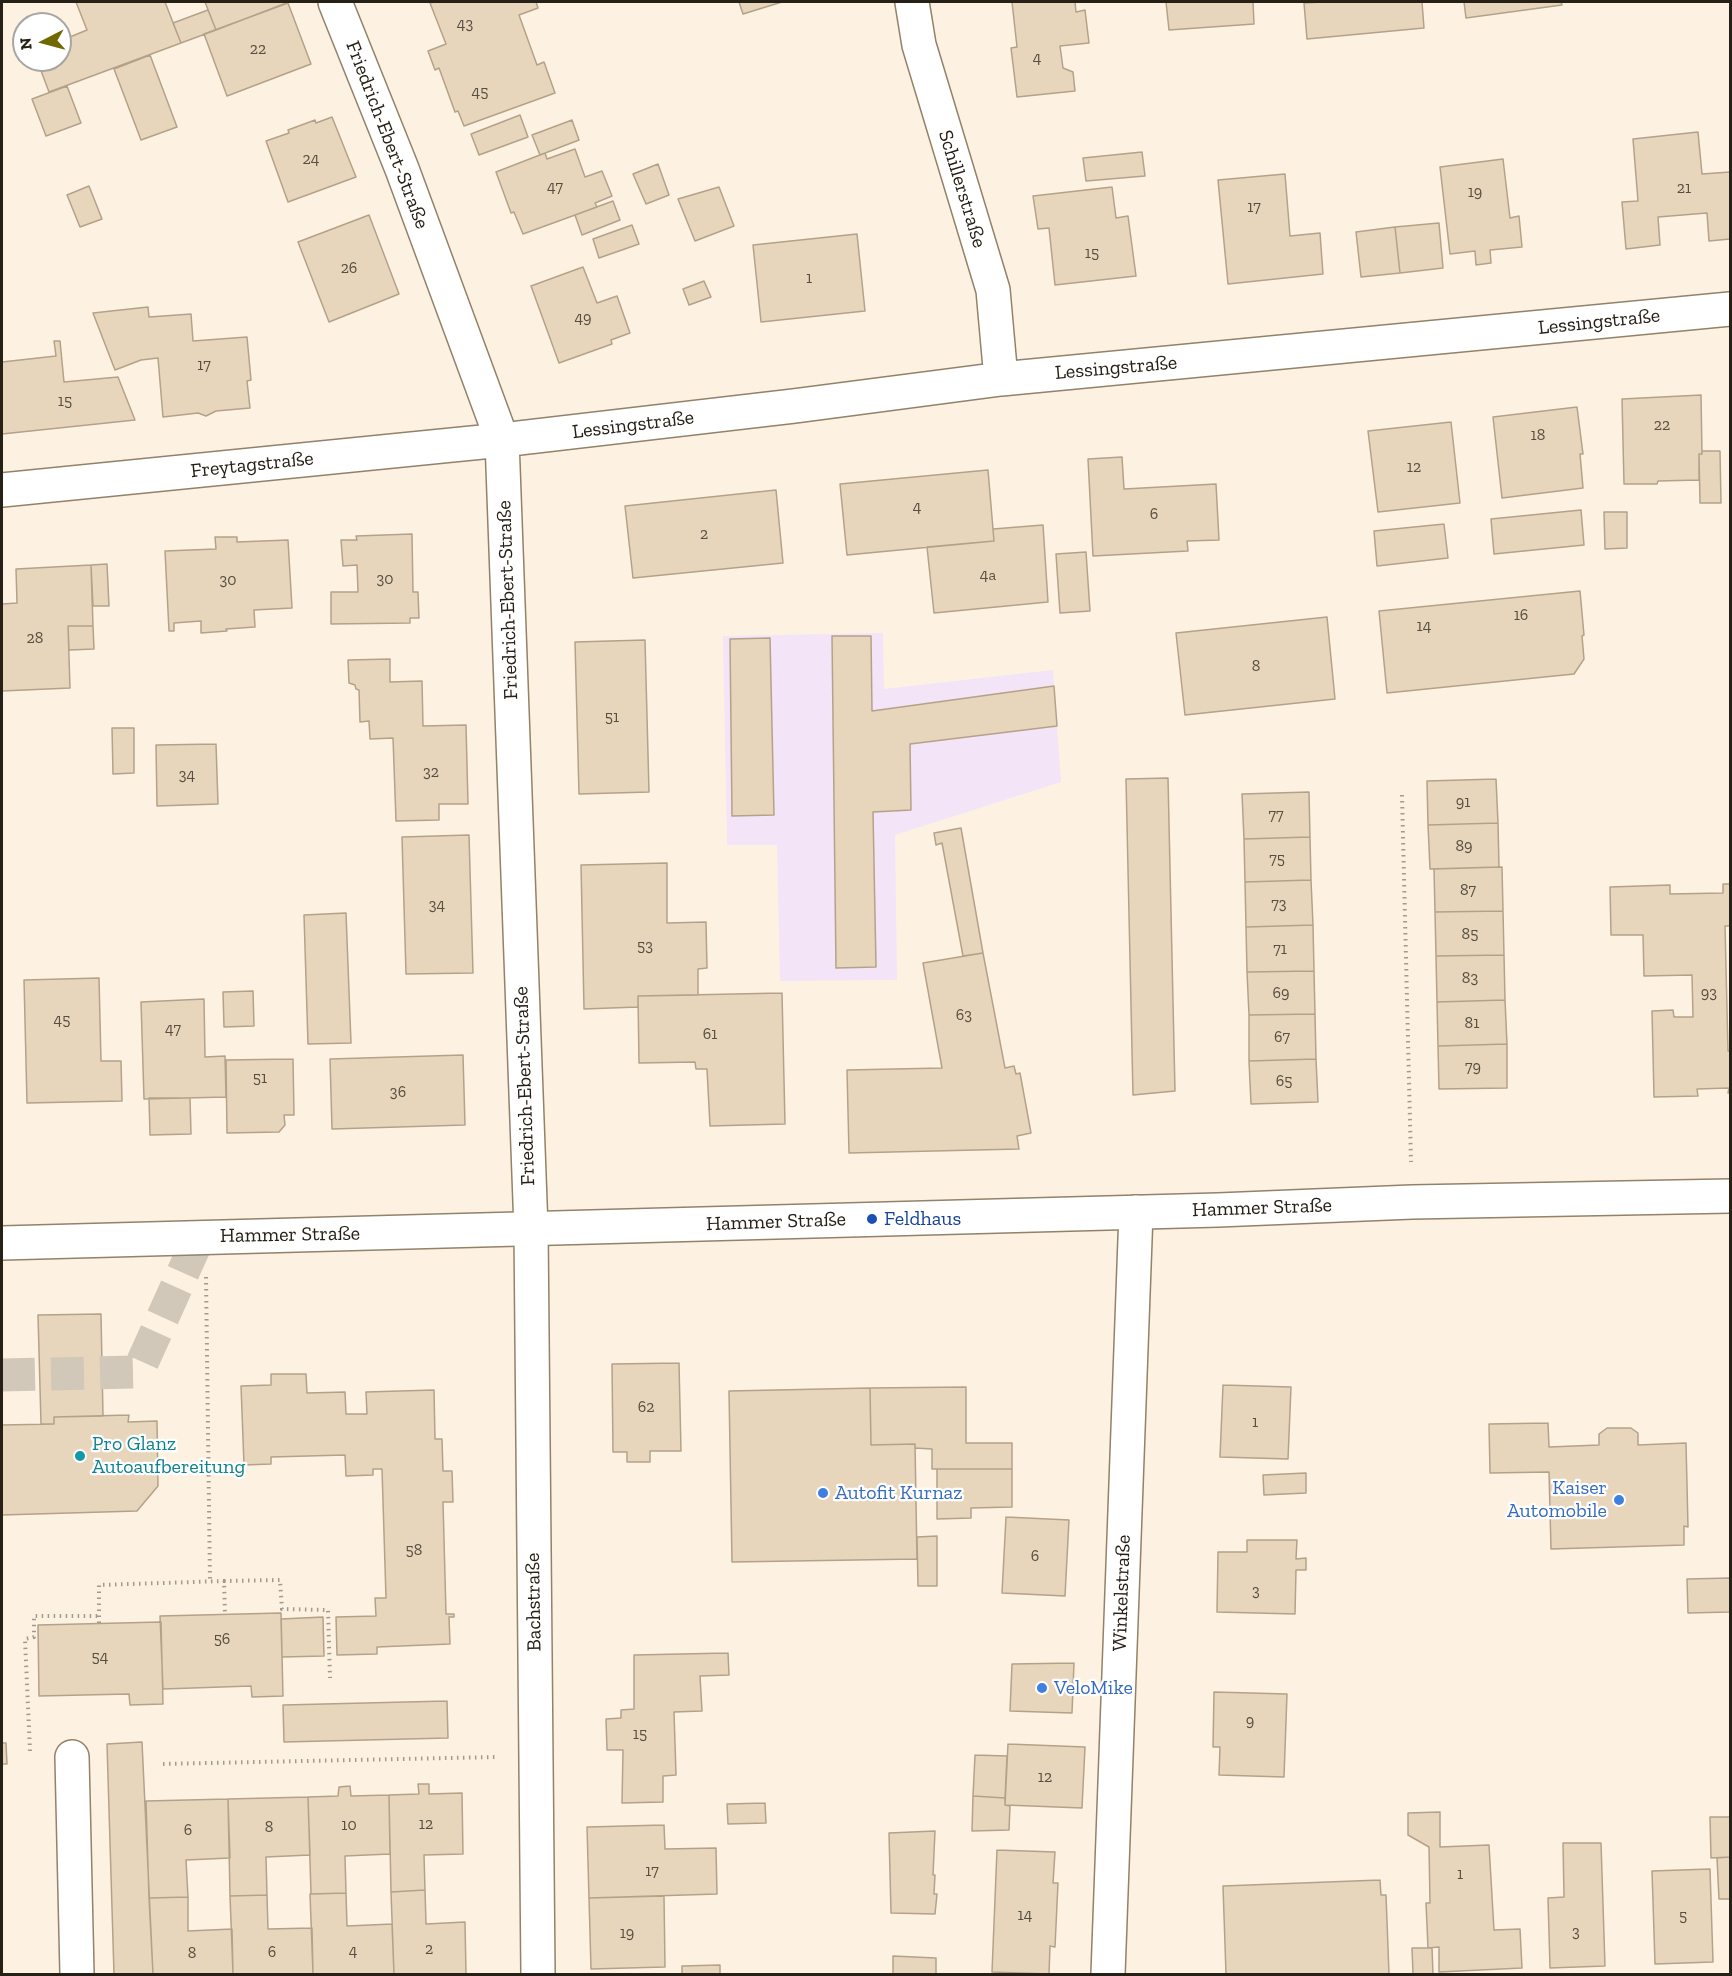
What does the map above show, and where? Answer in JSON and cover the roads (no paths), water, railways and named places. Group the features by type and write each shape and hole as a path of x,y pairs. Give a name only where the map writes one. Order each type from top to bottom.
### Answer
{"street":[{"name":"Friedrich-Ebert-Straße","path":"335,2 402,169 502,440 531,1229"},
{"name":"Schillerstraße","path":"912,2 918,45 993,290 1001,378"},
{"name":"Lessingstraße","path":"502,440 794,406 1001,378 1731,309"},
{"name":"Freytagstraße","path":"2,490 502,440"},
{"name":"Hammer Straße","path":"2,1243 1136,1212 1412,1202 1731,1196"},
{"name":"Winkelstraße","path":"1108,1974 1136,1212"},
{"name":"Bachstraße","path":"531,1229 538,1974"},
{"path":"72,1763 77,1974"}],"tunnel":[{"path":"2,1375 138,1372 199,1237"}],"place":[{"name":"Feldhaus","path":"872,1219"},
{"name":"Pro Glanz Autoaufbereitung","path":"80,1456"},
{"name":"Autofit Kurnaz","path":"823,1493"},
{"name":"Kaiser Automobile","path":"1619,1500"},
{"name":"VeloMike","path":"1042,1688"}]}
